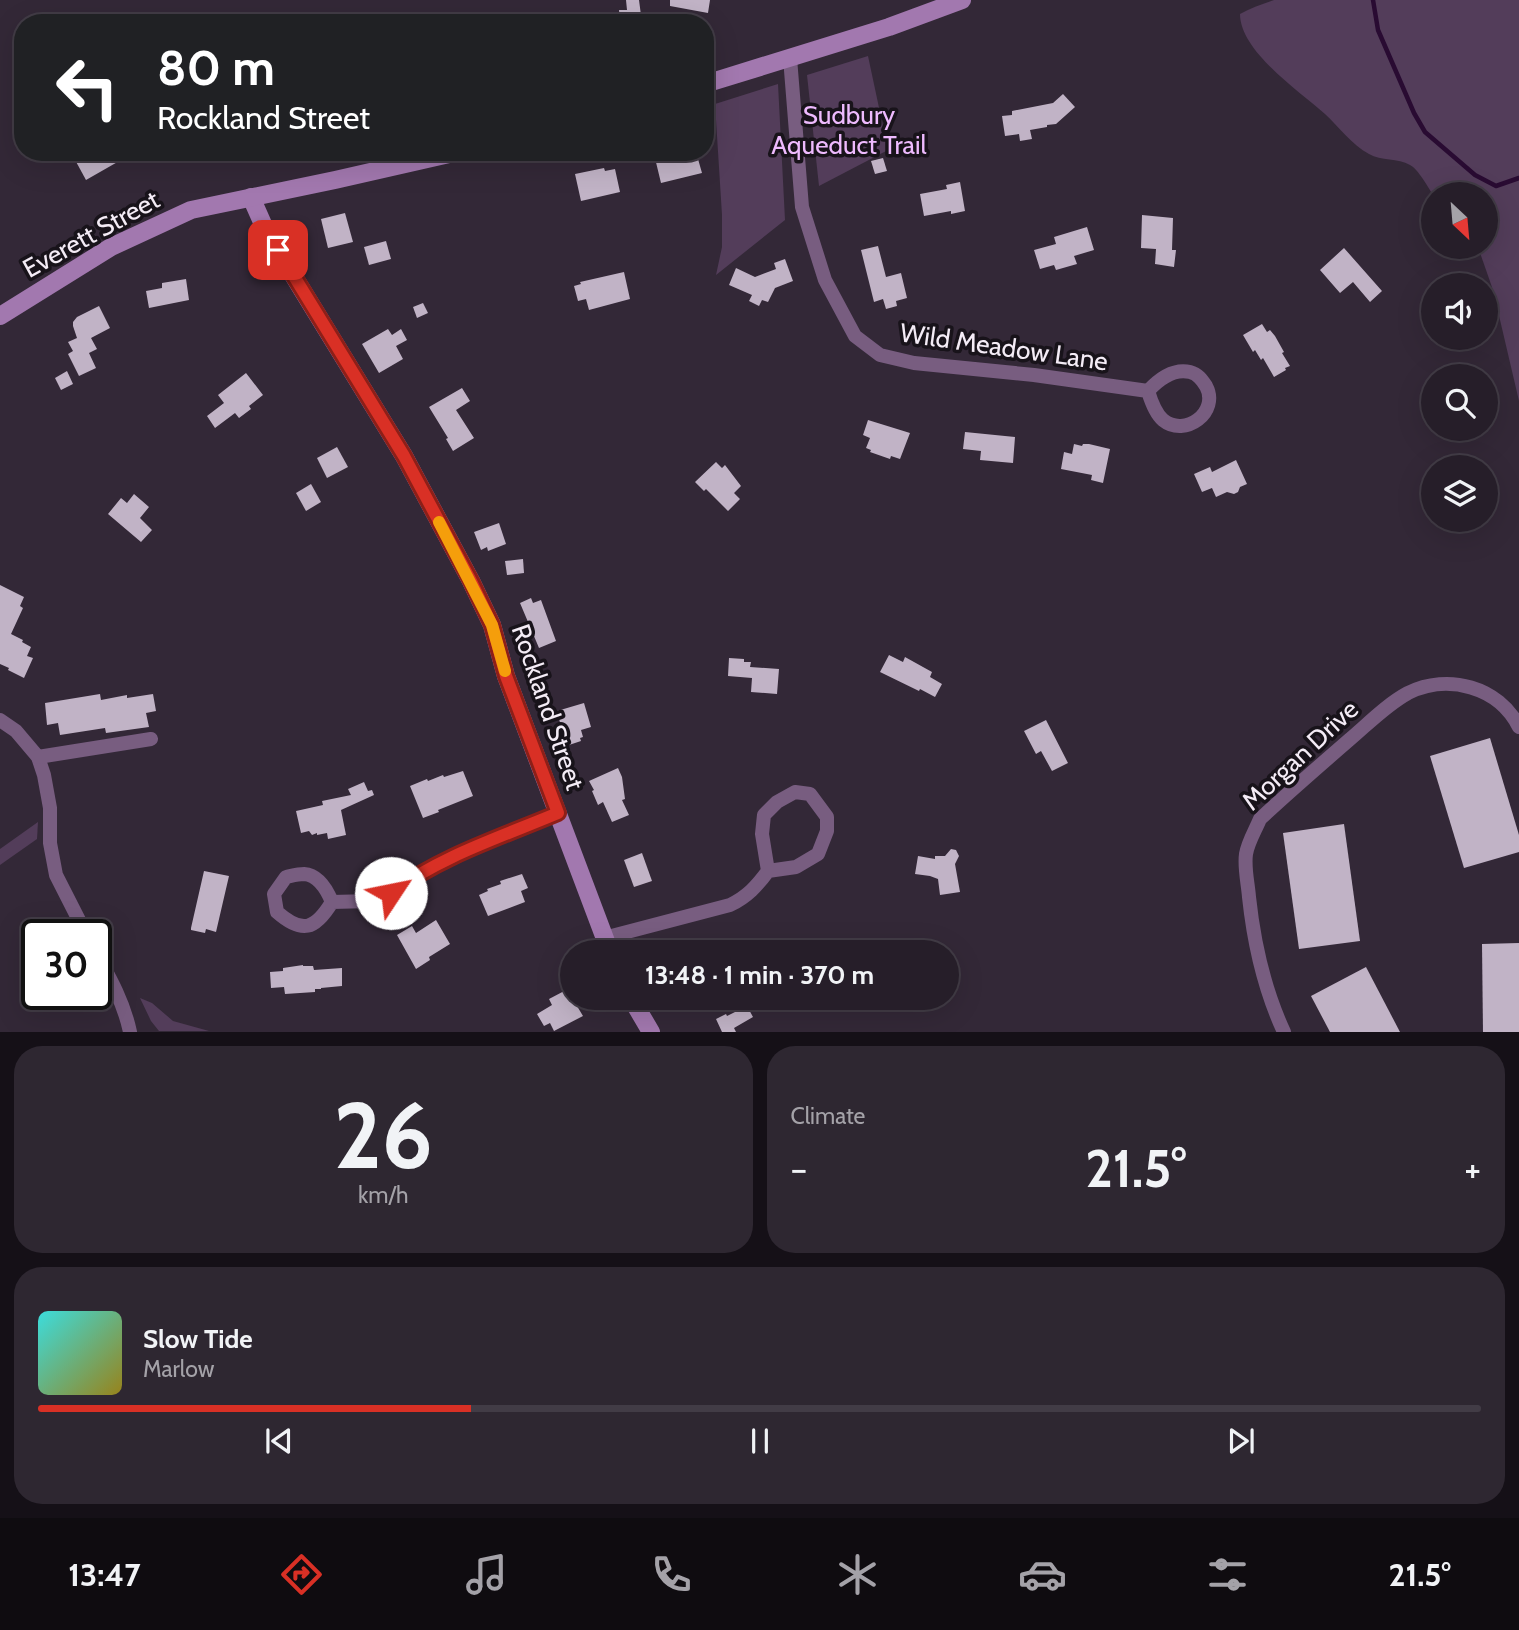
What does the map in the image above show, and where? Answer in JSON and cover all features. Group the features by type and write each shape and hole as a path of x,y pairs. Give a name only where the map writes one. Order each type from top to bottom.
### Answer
{"street":[{"path":"714,81 889,27 962,0"},
{"name":"Wild Meadow Lane","path":"790,58 802,207 825,280 855,336 880,355 914,363 1034,375 1148,391"},
{"name":"Everett Street","path":"0,316 111,247 191,210 407,161"},
{"name":"Rockland Street","path":"251,197 266,231 404,456 492,625 506,676 605,940"},
{"path":"1188,372 1197,375 1204,382 1209,392 1209,401 1200,419 1193,424 1173,425 1163,421 1157,414 1148,391 1170,373 1188,372"},
{"name":"Morgan Drive","path":"1284,1031 1260,967 1252,925 1246,856 1250,839 1260,819 1384,710 1411,692 1432,685 1467,685 1485,692 1503,705 1519,727"},
{"path":"0,720 16,731 38,757 50,808 50,843 56,875 78,919"},
{"path":"38,757 152,739"},
{"path":"622,940 730,905 743,899 768,871 796,867 818,854 827,831 827,817 810,794 795,792 777,802 764,815 762,834 768,871"},
{"path":"332,902 371,901 391,893 440,862 558,813"},
{"path":"112,982 126,1014 130,1031"},
{"path":"638,1010 651,1031"}],"green space":[{"path":"1274,0 1519,0 1519,401 1498,311 1498,273 1487,273 1482,259 1498,259 1498,182 1425,182 1413,167 1400,161 1374,156 1363,150 1260,56 1243,28 1240,14"},
{"name":"Sudbury Aqueduct Trail","path":"868,56 888,150 819,186 807,75"},
{"name":"Sudbury Aqueduct Trail","path":"778,84 785,220 716,275 722,247 722,215 715,104"},
{"path":"38,822 37,839 0,865 0,849"},
{"path":"140,998 152,1003 173,1021 209,1031 159,1031"}],"building":[{"path":"626,0 639,0 641,14 619,14 619,10 627,10"},
{"path":"670,0 710,0 708,13 670,6"},
{"path":"1063,94 1075,107 1056,124 1030,130 1032,139 1020,141 1019,134 1005,136 1002,116 1012,115 1012,111 1053,103"},
{"path":"883,158 887,171 875,174 871,161"},
{"path":"76,161 119,161 86,180"},
{"path":"656,161 699,161 702,173 661,183"},
{"path":"604,168 605,171 615,169 620,192 581,201 575,174"},
{"path":"960,182 965,211 924,216 920,194 947,189 946,185"},
{"path":"345,213 353,242 328,248 321,219"},
{"path":"1142,215 1173,218 1172,250 1176,250 1174,267 1155,264 1156,249 1141,248"},
{"path":"1087,227 1094,250 1074,256 1077,264 1056,270 1054,265 1040,269 1034,250 1056,244 1054,237"},
{"path":"386,241 391,259 369,265 364,247"},
{"path":"878,246 886,277 901,273 907,298 896,301 897,306 886,309 883,299 874,302 861,250"},
{"path":"1344,248 1382,291 1370,302 1353,282 1340,293 1320,270"},
{"path":"785,259 793,281 775,288 768,302 762,300 759,306 749,301 752,295 729,285 736,268 755,277 776,269 774,263"},
{"path":"624,272 630,299 589,310 586,299 578,301 574,286 581,284 580,282"},
{"path":"186,279 189,300 149,308 146,291 162,288 162,283"},
{"path":"423,303 428,313 417,318 413,307"},
{"path":"99,306 110,328 91,338 97,349 89,353 96,368 79,376 68,354 73,351 68,342 77,338 73,322 77,317"},
{"path":"1262,324 1267,332 1270,330 1275,336 1290,366 1274,377 1263,358 1261,360 1255,350 1253,352 1243,335"},
{"path":"388,329 392,335 401,329 407,340 396,346 403,359 379,373 362,344"},
{"path":"67,371 73,384 61,390 55,378"},
{"path":"246,373 263,395 239,418 235,413 215,428 207,416 224,403 218,395"},
{"path":"462,388 470,401 456,410 474,438 453,451 429,407"},
{"path":"868,420 910,433 900,459 891,456 890,459 866,448 870,438 863,435"},
{"path":"965,432 1015,437 1013,463 980,460 981,451 963,449"},
{"path":"1074,444 1110,449 1103,483 1091,480 1092,475 1061,469 1064,452 1072,454"},
{"path":"337,447 348,467 327,478 317,458"},
{"path":"1236,460 1247,484 1234,494 1227,492 1216,497 1212,488 1202,492 1194,474 1210,467 1212,472"},
{"path":"716,462 722,468 725,465 741,486 734,493 740,499 728,511 695,482"},
{"path":"311,484 321,502 306,511 296,493"},
{"path":"134,494 149,507 140,518 152,530 141,542 108,514 121,498 127,503"},
{"path":"499,523 506,544 488,551 487,547 481,550 474,532"},
{"path":"523,559 524,573 507,575 505,561"},
{"path":"0,585 24,597 20,606 23,608 11,634 31,647 27,656 33,658 24,678 0,664"},
{"path":"531,598 533,603 541,600 556,641 539,648 520,603"},
{"path":"889,655 903,662 905,657 932,672 930,677 942,684 935,697 880,672"},
{"path":"729,658 751,662 750,667 779,669 777,694 751,692 752,678 728,676"},
{"path":"100,694 101,700 153,694 156,711 146,713 149,727 106,733 105,728 60,735 58,723 47,725 45,703"},
{"path":"584,703 591,727 581,730 581,741 566,746 557,711"},
{"path":"1046,720 1068,763 1052,771 1041,751 1036,754 1024,731"},
{"path":"1490,738 1519,835 1519,852 1464,868 1430,756"},
{"path":"618,768 625,799 622,800 629,815 612,822 603,802 598,805 589,781"},
{"path":"463,771 473,796 423,818 410,786 427,779 428,781"},
{"path":"364,782 368,791 372,790 374,795 341,810 346,835 328,839 327,833 301,833 296,811 323,805 322,801 351,795 348,789"},
{"path":"1344,824 1360,941 1299,949 1283,833"},
{"path":"951,849 956,850 959,856 955,864 960,892 940,895 938,879 915,874 918,856 935,859 935,856 945,856"},
{"path":"642,853 652,881 634,887 624,860"},
{"path":"204,871 229,876 216,932 206,929 205,933 191,930"},
{"path":"522,874 528,888 521,891 525,902 488,916 479,895 501,884 500,881"},
{"path":"436,920 450,944 416,969 397,935 412,926 416,933"},
{"path":"1519,943 1519,1032 1483,1032 1482,944"},
{"path":"303,965 313,966 314,970 342,968 342,986 315,989 315,992 285,994 284,987 271,988 270,972"},
{"path":"1366,967 1400,1032 1330,1032 1311,996"},
{"path":"560,993 560,1010 579,1010 583,1016 554,1031 550,1023 544,1026 537,1014 552,1005 549,999"},
{"path":"739,1010 749,1010 753,1017 734,1028 736,1032 722,1032 716,1019 726,1014 727,1016"}],"waterway":[{"path":"1373,0 1378,30 1425,132 1475,175 1496,186 1519,178"}],"slow traffic":[{"path":"439,522 492,625 505,671"}],"route":[{"path":"278,250 404,456 471,581 492,625 506,676 558,813 440,862 391,893"}]}
